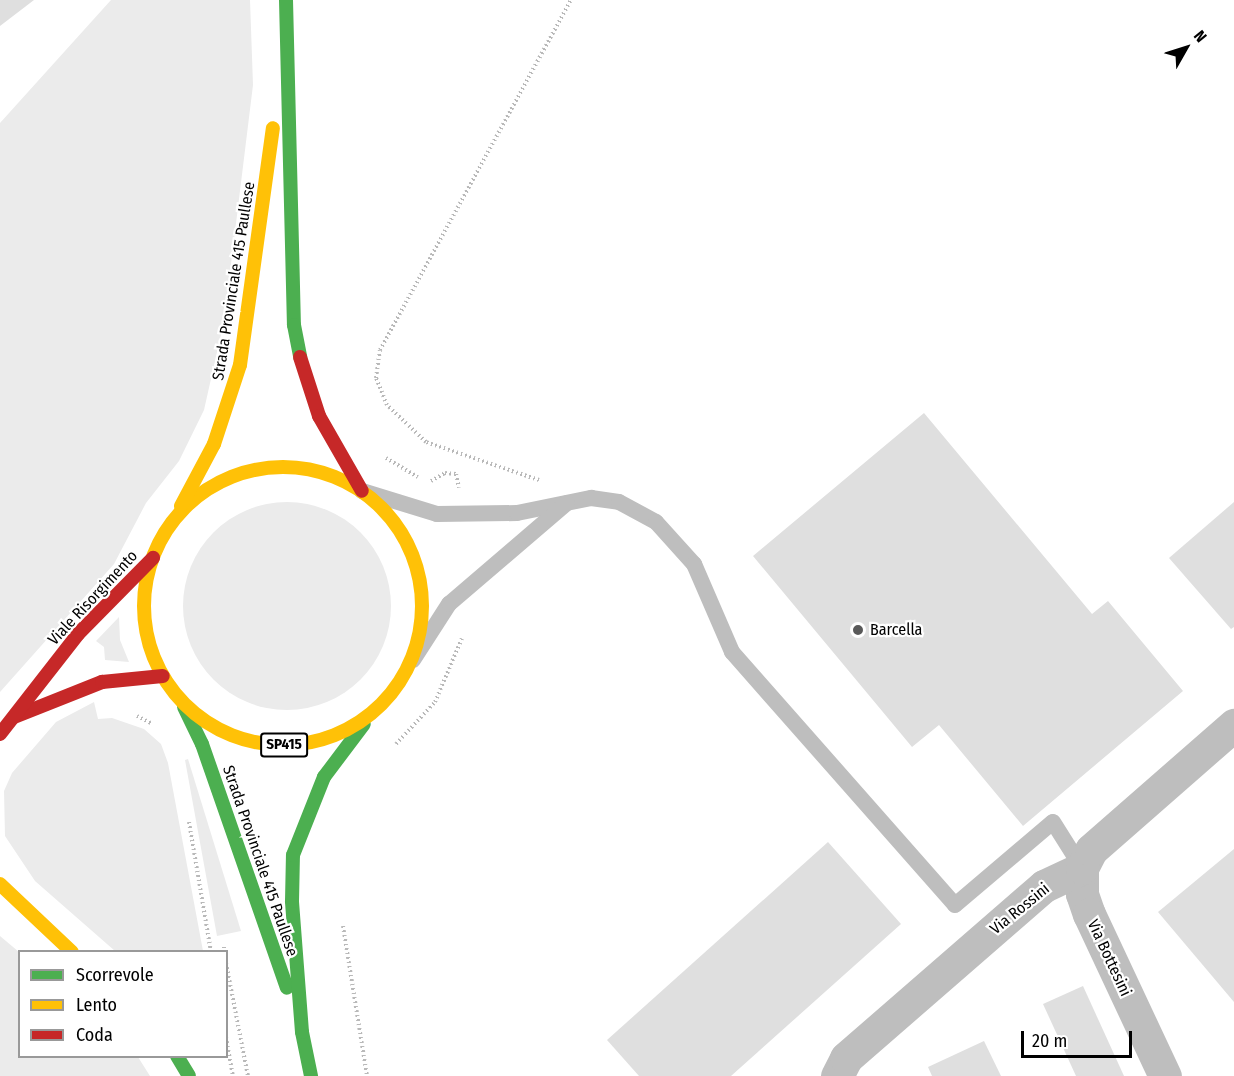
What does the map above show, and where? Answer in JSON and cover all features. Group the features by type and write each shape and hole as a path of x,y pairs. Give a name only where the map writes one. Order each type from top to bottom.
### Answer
{"main road":[{"name":"Strada Provinciale 415 Paullese","path":"286,0 294,325 304,377 319,416 362,491 396,524 418,566 423,614 413,660 387,700 369,717 324,777 293,855 292,902 302,1032 311,1076"},
{"name":"Strada Provinciale 415 Paullese","path":"286,34 240,365 214,444 153,558 144,601 149,645 163,676 182,702 202,744 302,1032"},
{"name":"Strada Provinciale 415 Paullese","path":"174,519 204,491 242,473 283,466 324,473 362,491"},
{"name":"Viale Risorgimento","path":"0,734 78,634 153,558"},
{"path":"12,718 102,682 163,676"},
{"name":"Strada Provinciale 415 Paullese","path":"182,702 209,724 240,739 273,745 318,741 340,735 369,717"},
{"path":"0,884 71,950"},
{"path":"178,1058 189,1076"}],"street":[{"path":"1082,868 1091,850 1234,725"},
{"name":"Via Rossini","path":"837,1076 846,1058 1044,886 1082,868"},
{"name":"Via Bottesini","path":"1082,868 1082,894 1089,914 1165,1076"}],"lane":[{"path":"362,491 437,514 518,513 570,500 591,498 619,502 656,522 694,564 732,652 955,905 1053,822 1082,868"},
{"path":"413,660 449,604 570,500"}],"path":[{"path":"570,0 380,350 376,378 387,405 426,442 540,480 570,500"},
{"path":"381,453 422,480 435,482 445,473 456,474"},
{"path":"387,751 435,702 464,633"},
{"path":"131,714 154,726"},
{"path":"188,817 212,950"},
{"path":"343,926 367,1076"},
{"path":"228,973 248,1076"},
{"path":"228,1048 233,1076"}],"shaded area":[{"path":"111,0 250,0 253,85 224,321 204,410 179,461 146,503 114,564 0,692 0,123"},
{"path":"277,502 297,502 317,506 336,514 361,532 374,548 383,566 391,596 387,636 383,646 374,664 361,680 345,693 317,706 297,710 277,710 257,706 238,698 221,687 206,672 187,636 183,616 183,596 187,576 195,557 206,540 221,525 257,506"},
{"path":"119,617 120,640 129,662 105,660 104,647 96,641"},
{"path":"94,702 98,719 112,718 144,729 161,744 168,763 203,950 114,950 35,881 5,836 4,791 12,773 56,722"},
{"path":"188,759 241,931 217,936 185,760"},
{"path":"0,936 18,951 18,1058 139,1058 150,1076 0,1076"}],"building":[{"path":"0,0 34,0 0,26"},
{"path":"924,413 1092,614 1108,601 1183,691 1023,826 939,725 912,747 753,556"},
{"path":"1234,502 1234,627 1231,629 1169,558"},
{"path":"828,842 901,924 731,1076 639,1076 607,1040"},
{"path":"1234,849 1234,1002 1158,912"},
{"path":"1083,986 1124,1076 1076,1076 1043,1004"},
{"path":"984,1041 1001,1076 932,1076 928,1067"}],"traffic: fast":[{"path":"286,0 294,325 300,357"},
{"path":"184,707 202,744 287,988"},
{"path":"311,1076 302,1032 292,901 293,855 324,777 364,724"},
{"path":"178,1058 189,1076"}],"traffic: slow":[{"path":"181,506 214,444 240,365 273,128"},
{"path":"283,467 310,470 336,478 360,491 381,508 398,529 411,553 419,579 422,606 419,633 411,659 398,683 381,704 360,721 336,734 310,742 283,745 256,742 230,734 206,721 185,704 168,683 155,659 147,633 144,606 147,579 155,553 168,529 185,508 206,491 230,478 256,470 283,467"},
{"path":"0,884 70,950"}],"traffic: jam":[{"path":"300,357 319,416 362,491"},
{"path":"0,734 78,634 153,558"},
{"path":"14,717 102,682 163,676"}],"place":[{"name":"Barcella","path":"858,630"}]}
